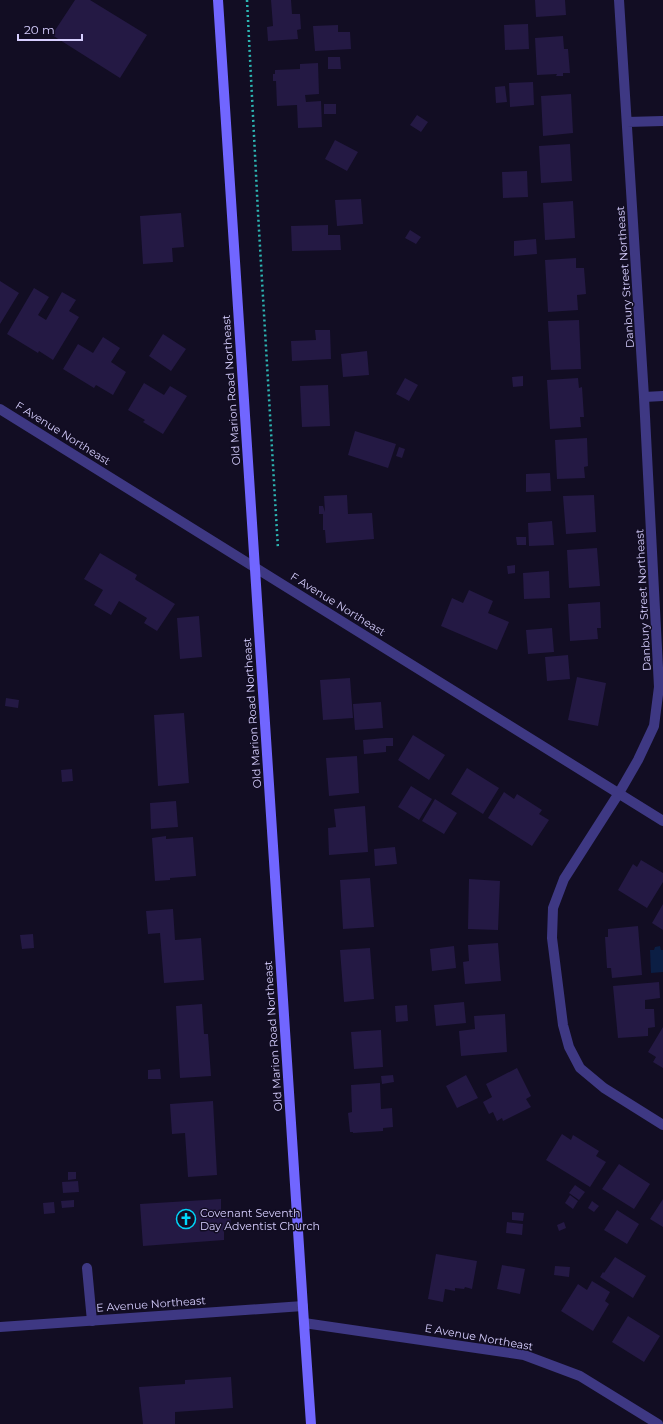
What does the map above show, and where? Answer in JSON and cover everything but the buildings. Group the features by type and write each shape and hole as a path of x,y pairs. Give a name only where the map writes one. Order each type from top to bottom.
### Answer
{"main road":[{"name":"Old Marion Road Northeast","path":"218,0 311,1424"}],"street":[{"name":"Danbury Street Northeast","path":"619,0 644,397 659,686 654,726 638,760 564,880 553,908 552,938 563,1025 569,1047 580,1068 604,1088 663,1125"},
{"path":"627,122 663,121"},
{"path":"644,397 663,396"},
{"name":"F Avenue Northeast","path":"0,409 663,821"},
{"path":"87,1268 92,1320"},
{"name":"E Avenue Northeast","path":"0,1327 303,1306"},
{"name":"E Avenue Northeast","path":"304,1323 524,1355 580,1376 658,1424"}],"path":[{"path":"248,0 258,213 278,549"}],"water":[{"path":"660,946 661,950 663,950 663,972 651,973 650,950 654,950 655,947"}],"place":[{"name":"Covenant Seventh Day Adventist Church","path":"186,1219"}]}
